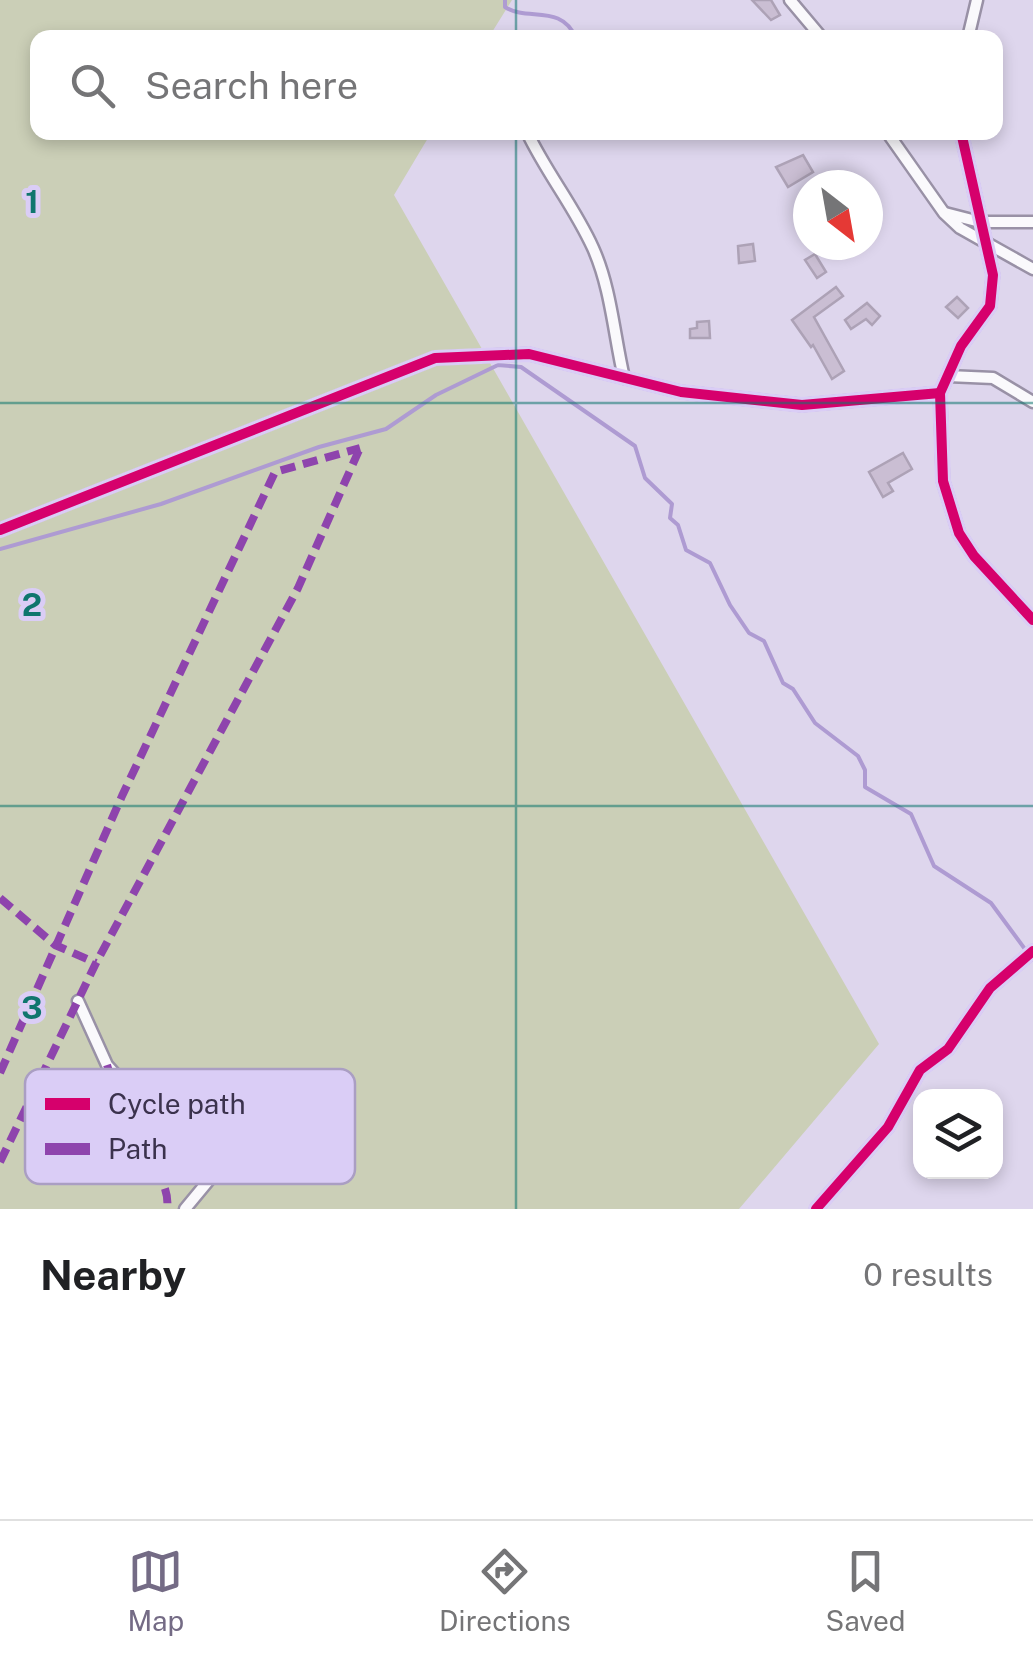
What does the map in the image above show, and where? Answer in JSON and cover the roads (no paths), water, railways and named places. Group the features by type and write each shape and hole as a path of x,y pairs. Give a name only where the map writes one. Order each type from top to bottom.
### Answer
{"street":[{"path":"790,0 815,30"},
{"path":"970,30 976,0"},
{"path":"531,140 548,176 571,200 595,253 624,378"},
{"path":"893,140 944,213 1033,270"},
{"path":"963,140 993,275 990,306 961,346 940,393 943,481 959,532 974,556 1033,620"},
{"path":"944,213 980,222 1033,222"},
{"path":"0,530 434,358 529,354 680,392 802,405 940,393"},
{"path":"948,376 993,378 1033,402"},
{"path":"816,1209 888,1127 920,1070 948,1049 990,988 1033,951"},
{"path":"78,1001 112,1069"},
{"path":"186,1209 206,1184"}],"waterway":[{"path":"505,0 505,7 562,20 572,30"},
{"path":"0,549 161,504 319,447 386,429 436,395 498,365 521,367 635,446 645,478 672,504 670,518 678,525 686,550 710,563 749,633 764,641 783,683 793,689 815,723 858,756 865,770 865,787 911,814 934,866 991,903 1033,960"}]}
